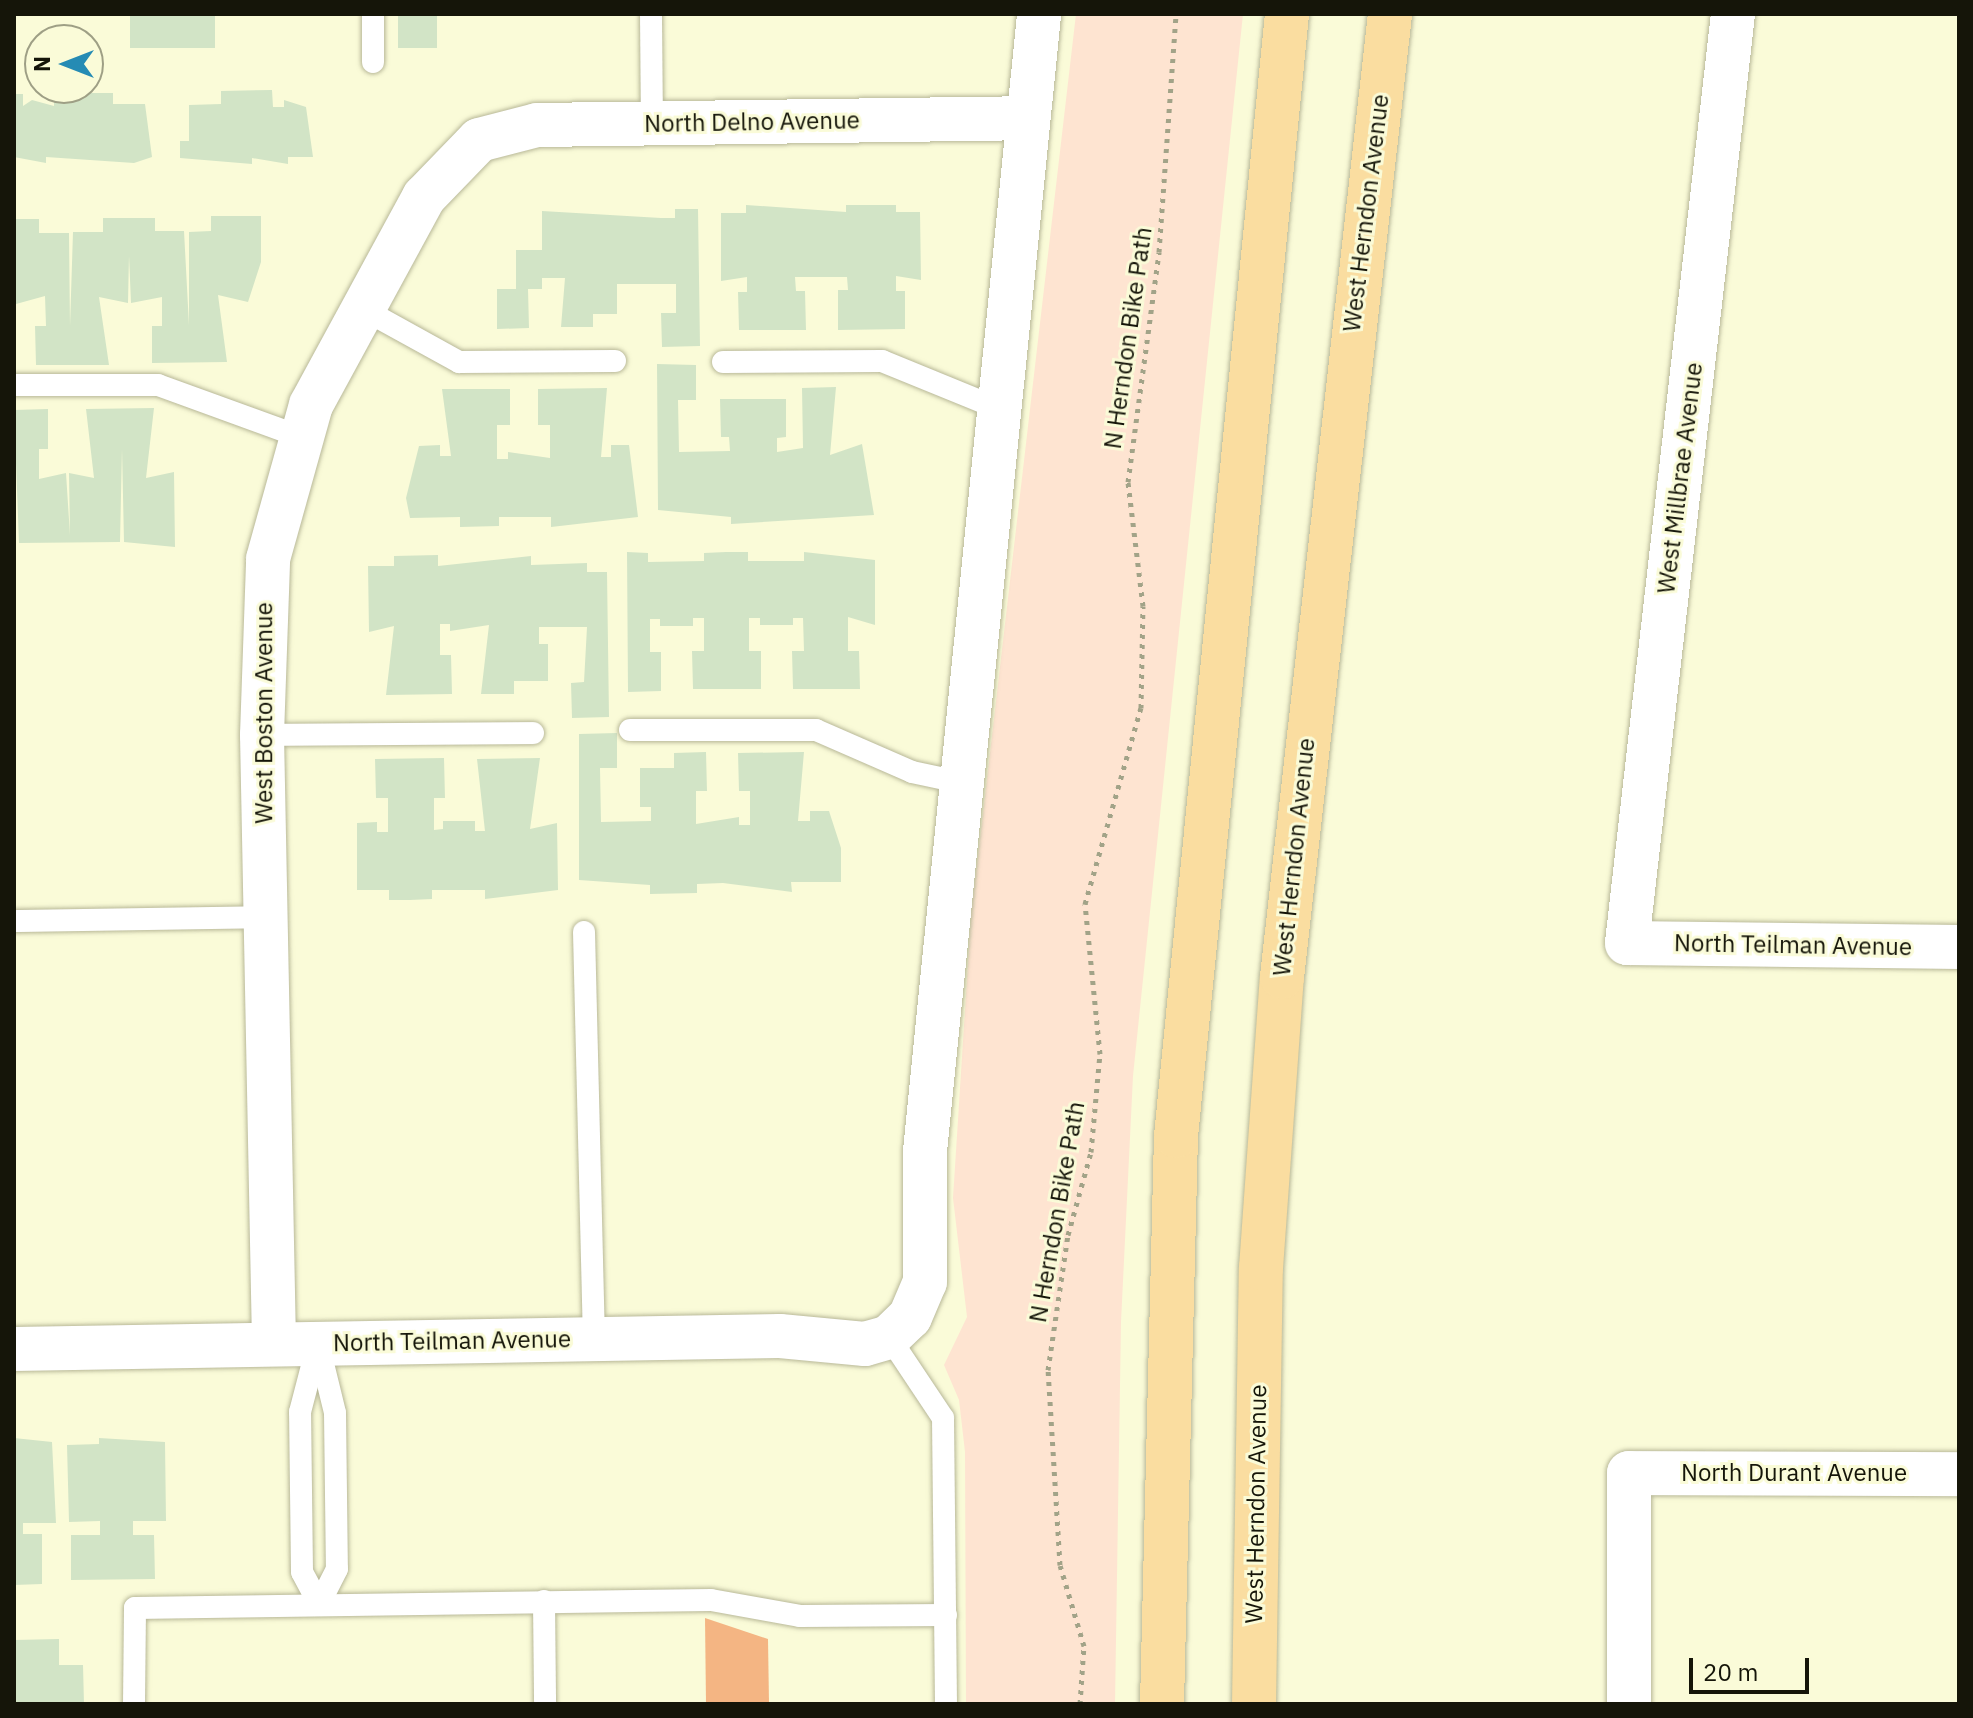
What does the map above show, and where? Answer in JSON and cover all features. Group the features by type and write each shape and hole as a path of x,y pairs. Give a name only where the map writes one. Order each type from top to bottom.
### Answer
{"main road":[{"path":"1162,1704 1176,1136 1287,14"},
{"name":"West Herndon Avenue","path":"1254,1704 1261,1284 1280,992 1390,14"}],"street":[{"path":"889,1337 910,1317 925,1282 925,1151 959,782 1039,14"},
{"name":"West Millbrae Avenue","path":"1627,943 1733,14"},
{"name":"North Delno Avenue","path":"479,140 537,125 1028,118"},
{"name":"West Boston Avenue","path":"274,1343 262,735 268,559 298,436 424,197 479,140"},
{"name":"North Teilman Avenue","path":"1627,943 1959,947"},
{"name":"North Teilman Avenue","path":"14,1349 780,1336 865,1344 889,1337"},
{"name":"North Durant Avenue","path":"1629,1704 1629,1473 1959,1474"}],"lane":[{"path":"373,14 373,62"},
{"path":"651,14 652,123"},
{"path":"363,309 459,362 615,361"},
{"path":"723,362 882,361 997,408"},
{"path":"14,385 158,385 298,436"},
{"path":"630,730 816,730 912,772 959,782"},
{"path":"262,735 533,733"},
{"path":"14,921 265,917"},
{"path":"584,932 594,1339"},
{"path":"889,1337 943,1418 946,1704"},
{"path":"318,1343 300,1412 302,1572 319,1604"},
{"path":"318,1343 335,1413 337,1569 319,1604"},
{"path":"134,1704 135,1608 711,1600 800,1616 946,1615"},
{"path":"544,1601 545,1704"}],"path":[{"name":"N Herndon Bike Path","path":"1080,1704 1084,1646 1058,1550 1048,1370 1068,1235 1091,1152 1100,1054 1085,904 1141,708 1143,606 1128,482 1159,252 1176,14"}],"shaded area":[{"path":"1076,14 1243,14 1133,1076 1121,1322 1115,1704 966,1704 965,1452 959,1400 944,1365 967,1317 953,1198 971,916"},
{"path":"705,1618 768,1639 769,1704 706,1704"}],"building":[{"path":"130,14 215,14 215,48 130,48"},
{"path":"398,14 437,14 437,48 398,48"},
{"path":"272,90 273,107 284,107 284,100 306,107 313,157 288,157 288,164 252,158 252,164 180,158 180,141 189,141 189,105 221,104 221,91"},
{"path":"104,93 113,93 113,104 145,104 152,157 134,163 46,157 46,163 14,157 14,94 23,94 23,106 54,106 104,104"},
{"path":"746,205 846,212 846,205 896,205 896,212 920,212 921,280 896,276 896,291 905,291 905,329 838,330 838,290 848,290 847,277 795,277 796,291 805,291 806,330 739,330 738,292 747,292 747,277 721,281 721,213 746,213"},
{"path":"675,209 698,209 700,346 662,347 661,313 676,313 676,284 617,284 617,314 593,314 593,327 561,327 565,278 542,278 542,289 528,289 529,328 497,329 497,289 516,289 516,250 542,250 542,211 675,218"},
{"path":"211,216 261,216 261,262 248,302 218,295 227,362 152,363 152,326 162,326 162,297 131,303 129,256 128,303 99,297 109,365 36,365 35,326 46,326 45,296 16,304 14,219 39,219 39,233 69,233 70,326 73,232 103,232 103,218 155,218 155,231 184,231 189,325 189,232 211,231"},
{"path":"657,364 696,365 696,400 678,400 679,452 730,451 729,437 721,437 720,399 786,399 786,437 777,438 777,452 803,448 802,388 836,387 830,455 862,444 874,515 731,524 731,517 658,510"},
{"path":"607,388 601,457 611,457 611,445 629,445 638,517 551,527 551,517 499,517 499,526 460,527 460,517 410,518 406,498 419,446 440,445 440,456 451,456 442,389 510,389 510,425 497,425 497,459 508,459 508,452 550,458 550,425 538,425 538,389"},
{"path":"154,408 146,478 174,472 175,547 124,542 122,449 120,542 19,543 14,410 48,409 48,449 39,449 39,479 66,473 70,535 69,473 94,478 86,409"},
{"path":"627,552 648,553 648,562 704,561 704,553 726,552 748,552 748,561 804,561 804,552 875,560 875,625 848,617 848,651 859,651 860,689 793,689 792,651 804,651 803,618 793,618 793,625 760,625 760,618 749,618 749,651 761,651 761,689 693,689 692,651 704,651 704,618 693,618 693,626 660,626 660,619 650,619 650,652 661,652 661,691 628,692"},
{"path":"438,555 438,566 531,556 531,565 587,563 587,572 607,572 609,717 572,718 571,683 584,682 587,627 539,627 539,644 548,644 548,681 514,681 514,694 481,694 489,625 450,631 450,624 440,624 440,655 451,655 452,694 386,695 394,626 369,632 368,566 394,566 394,556"},
{"path":"617,733 617,768 600,768 601,822 651,821 651,807 640,807 640,768 674,768 674,753 706,752 707,791 696,791 696,824 739,817 739,825 750,825 750,791 739,791 738,753 804,752 798,821 810,821 810,811 829,811 841,848 841,882 791,882 792,892 723,883 697,884 697,893 650,894 650,885 579,880 579,734"},
{"path":"444,758 445,798 434,798 434,830 443,829 443,821 475,821 475,831 485,831 477,759 540,758 530,829 557,823 558,890 485,899 485,890 432,890 432,899 389,900 389,890 357,890 357,823 377,822 377,832 388,832 388,798 376,798 375,759"},
{"path":"14,1438 52,1442 56,1523 23,1523 23,1534 42,1534 42,1584 14,1585"},
{"path":"99,1438 165,1442 166,1521 133,1521 133,1535 154,1535 155,1579 71,1580 71,1535 100,1535 100,1521 69,1522 67,1445 99,1444"},
{"path":"59,1639 59,1665 83,1665 84,1704 14,1704 14,1640"}]}
